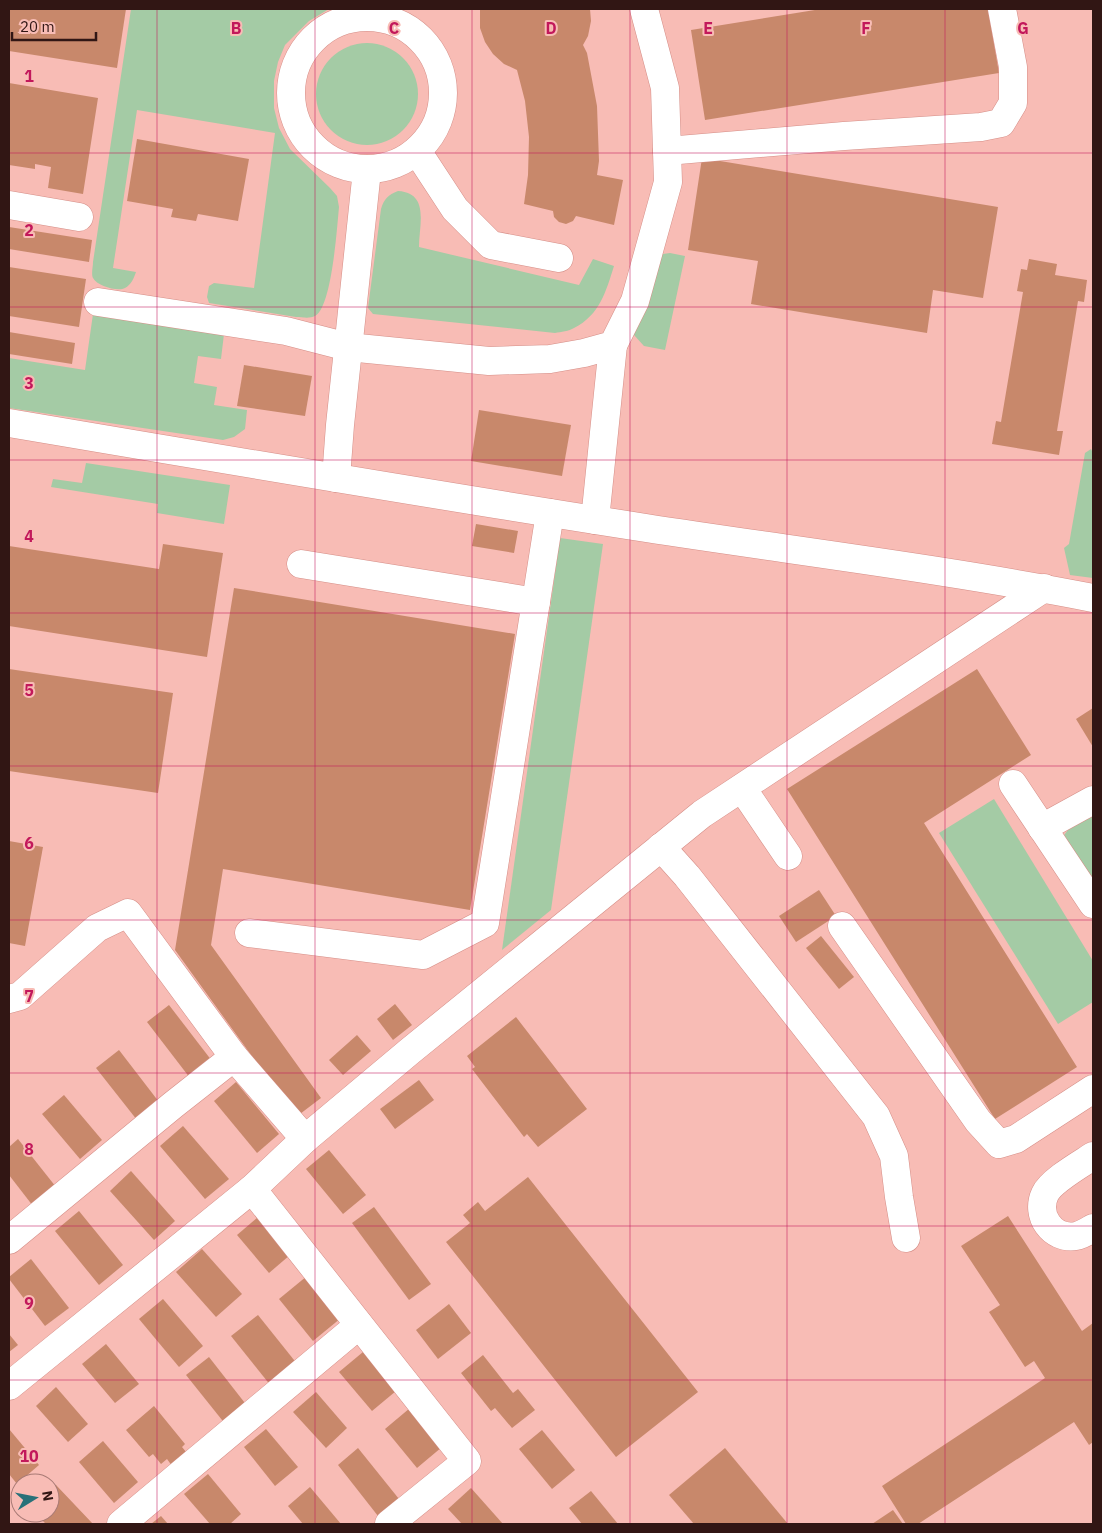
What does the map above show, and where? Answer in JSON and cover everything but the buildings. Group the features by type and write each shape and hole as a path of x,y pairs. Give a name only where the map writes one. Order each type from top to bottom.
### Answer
{"street":[{"path":"595,520 613,344 635,301 668,182 665,88 644,9"},
{"path":"668,151 1001,124 1013,103 1013,67 1002,9"},
{"path":"386,14 418,37 430,51 439,67 443,85 443,103 438,121 430,137 417,151 402,161 385,168 367,170 348,167 331,160 317,150 304,136 296,120 292,102 292,83 297,66 305,50 318,36 333,26 350,19 386,14"},
{"path":"417,151 455,209 491,245 559,258"},
{"path":"336,478 367,170"},
{"path":"9,205 79,217"},
{"path":"98,302 286,331 348,347 489,361 550,359 584,353 613,344"},
{"path":"9,424 550,513 1044,588 1093,598"},
{"path":"249,933 424,955 485,923 550,513"},
{"path":"301,564 536,602"},
{"path":"9,1386 252,1189 305,1139 410,1051 702,814 1044,588"},
{"path":"1013,784 1093,904"},
{"path":"742,788 788,856"},
{"path":"1042,828 1093,800"},
{"path":"661,847 687,876 876,1116 894,1156 906,1238"},
{"path":"9,999 20,996 97,928 128,912 234,1057 305,1139"},
{"path":"842,926 978,1121 999,1144 1016,1139 1093,1089"},
{"path":"9,1240 165,1111 234,1057"},
{"path":"1093,1156 1046,1192 1042,1203 1042,1214 1047,1225 1056,1232 1066,1236 1077,1236 1093,1228"},
{"path":"252,1189 467,1461 389,1524"},
{"path":"121,1524 360,1325"}],"green space":[{"path":"131,9 329,9 309,21 285,45 278,62 274,81 274,108 279,128 290,149 337,196 339,207 330,283 321,310 315,316 308,318 296,317 209,303 207,297 209,286 214,283 254,288 275,133 137,110 113,268 136,272 131,283 122,289 103,286 93,278 93,262"},
{"path":"367,43 387,47 403,58 414,74 418,94 414,114 403,130 387,141 367,145 347,141 331,130 320,114 316,94 320,74 331,58 347,47"},
{"path":"398,191 408,193 419,204 421,220 419,247 579,285 593,259 614,266 601,302 583,323 570,330 555,333 373,314 368,308 381,209 387,198"},
{"path":"670,253 685,256 665,350 644,346 634,335 635,319 657,259 663,254"},
{"path":"93,314 224,334 221,359 198,356 194,383 217,387 214,405 247,410 245,429 234,437 223,440 9,408 9,358 85,370"},
{"path":"1091,449 1093,453 1093,578 1070,575 1064,548 1069,544 1085,453"},
{"path":"86,463 230,485 224,524 157,513 158,504 51,487 53,479 82,483"},
{"path":"560,538 603,544 551,910 502,950"},
{"path":"994,799 1093,961 1093,1002 1058,1024 939,833"},
{"path":"1093,814 1093,883 1064,835 1068,830"}]}
